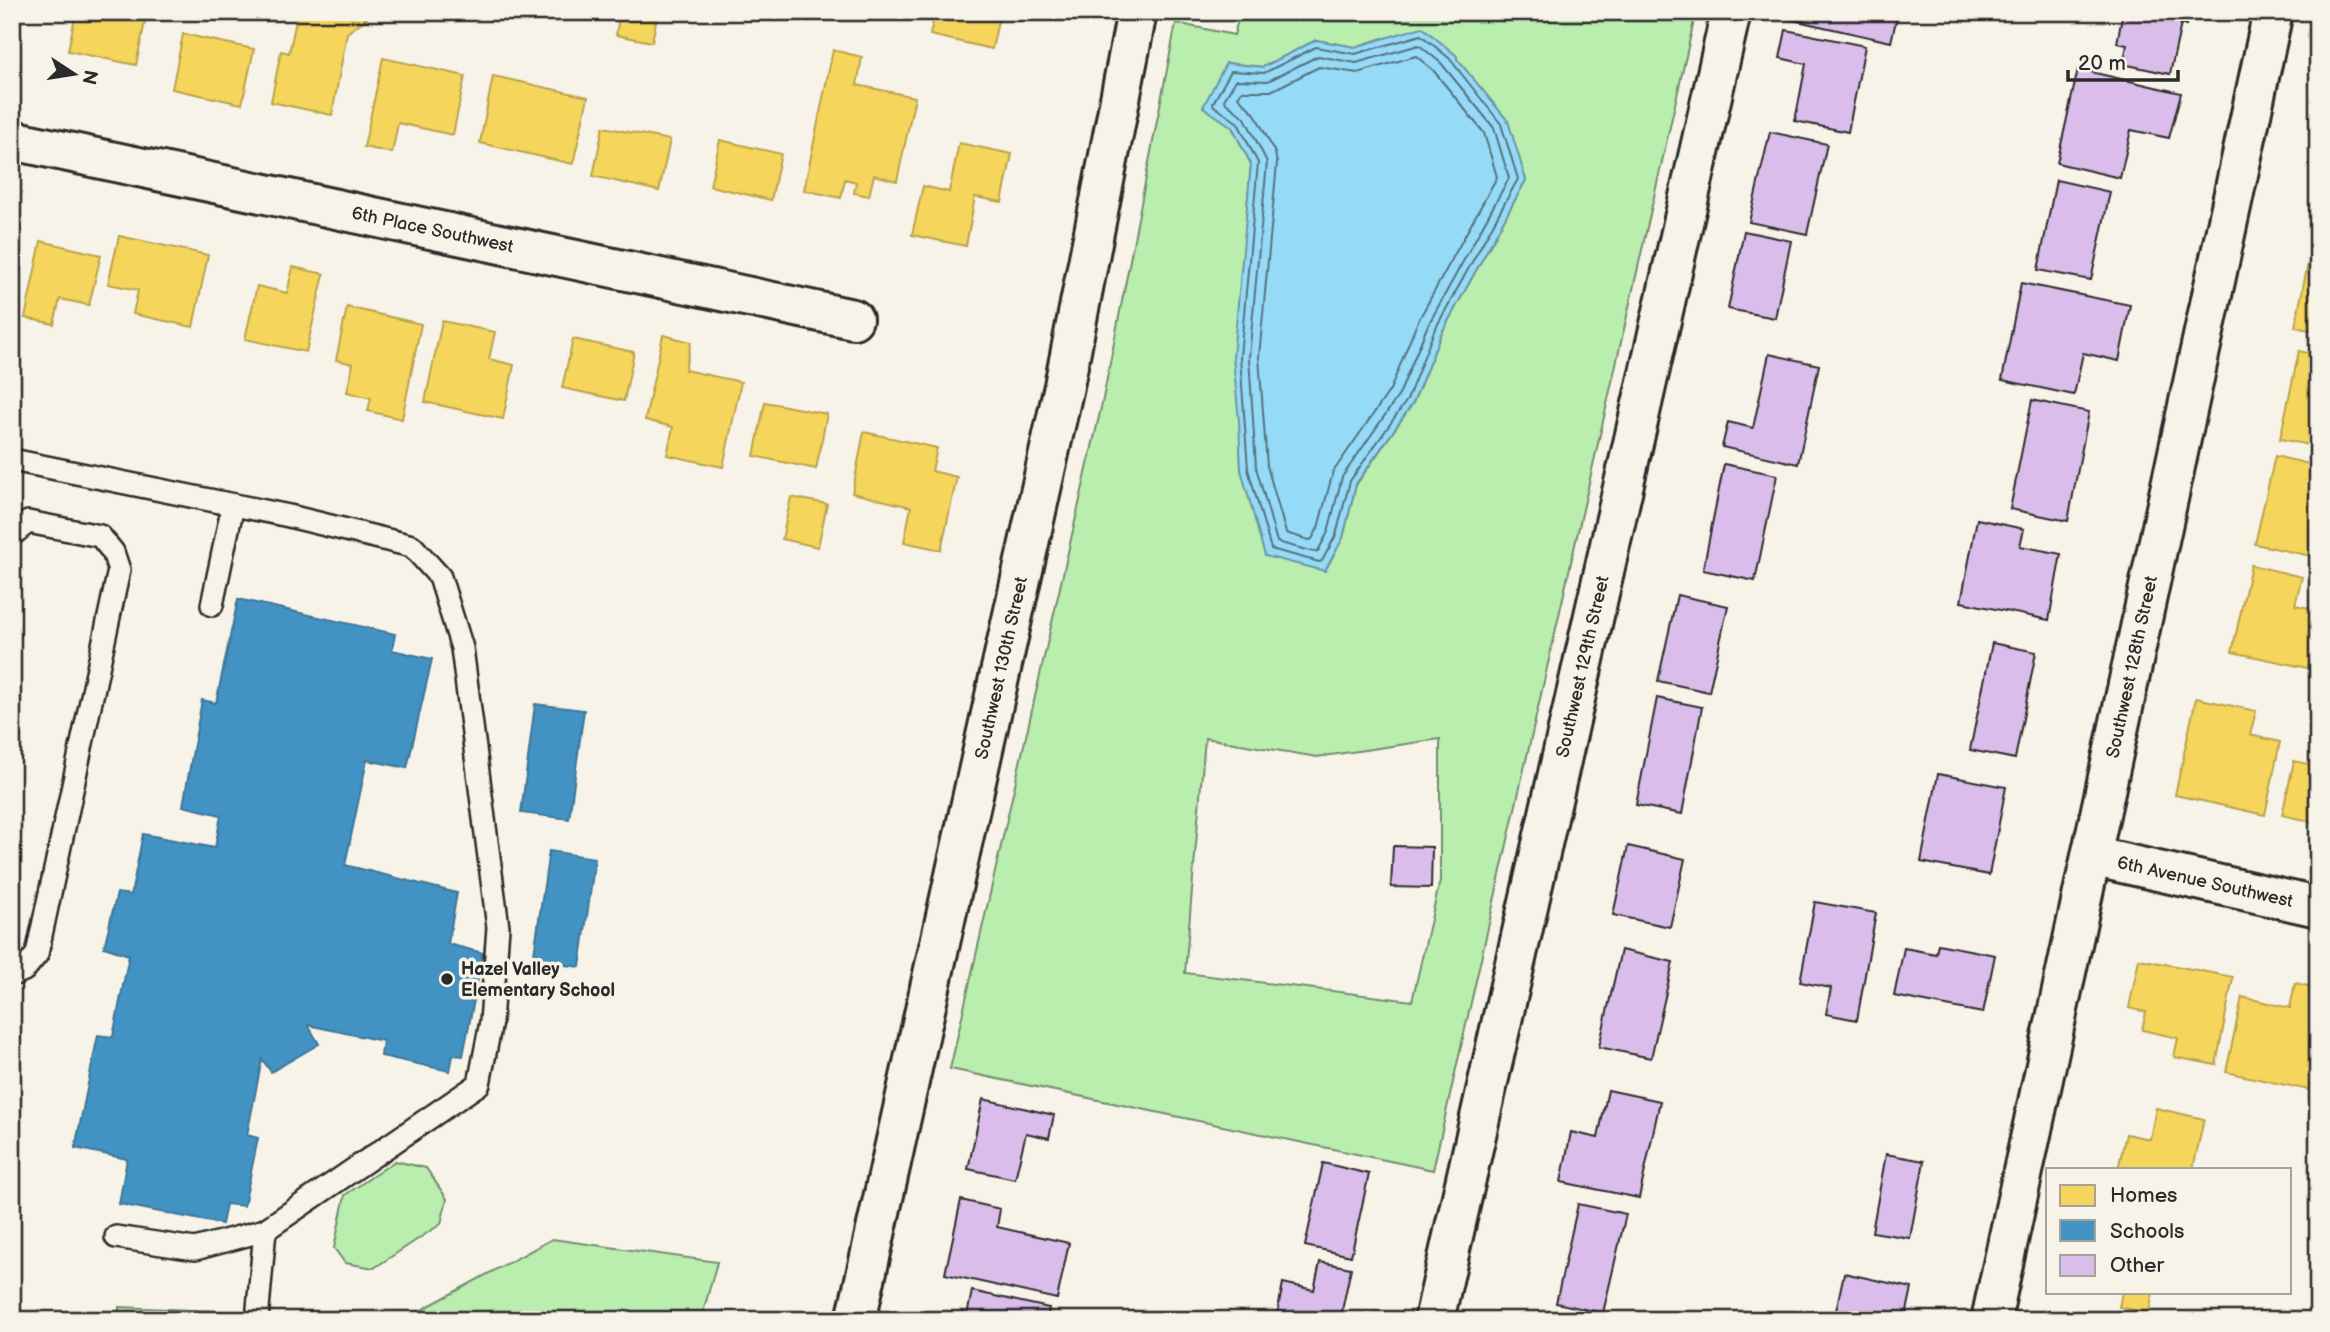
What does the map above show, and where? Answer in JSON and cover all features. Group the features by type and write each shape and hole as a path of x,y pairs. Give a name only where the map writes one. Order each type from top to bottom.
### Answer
{"street":[{"name":"Southwest 130th Street","path":"856,1320 1064,386 1137,12"},
{"name":"Southwest 129th Street","path":"1434,1320 1731,12"},
{"name":"Southwest 128th Street","path":"1991,1320 2273,12"},
{"name":"6th Place Southwest","path":"12,140 853,319"},
{"name":"6th Avenue Southwest","path":"2091,856 2318,907"}],"lane":[{"path":"12,460 233,505 412,546 440,577 462,648 498,927 491,1022 479,1084 265,1230 195,1249 116,1237"},
{"path":"212,605 233,505"},
{"path":"12,535 28,522 100,536 113,552 119,570 37,954 24,970 12,975"},
{"path":"257,1320 265,1230"}],"green space":[{"path":"1240,12 1696,12 1433,1170 950,1069 1103,399 1176,23 1234,35","holes":["1383,38 1526,180 1441,334 1413,403 1356,485 1343,538 1241,470 1238,313 1251,164 1232,127 1226,63 1263,67 1316,40 1355,47","1205,738 1317,757 1440,739 1440,881 1412,1001 1185,973"]},
{"path":"395,1161 426,1168 447,1199 441,1224 374,1268 345,1263 334,1248 345,1195"},
{"path":"552,1239 717,1262 701,1320 403,1320"},
{"path":"119,1307 214,1311 213,1320 119,1320"}],"water":[{"path":"1422,27 1457,56 1508,121 1526,180 1441,334 1413,403 1356,484 1343,538 1325,571 1265,556 1241,470 1233,357 1251,164 1232,127 1203,107 1226,63 1263,67 1316,40 1355,47"}],"building: Homes":[{"path":"76,12 147,12 136,65 68,51"},
{"path":"302,12 369,12 371,15 347,33 332,115 271,102 281,51 289,53 297,16"},
{"path":"620,12 658,12 652,42 616,35"},
{"path":"935,12 1000,12 992,49 930,35"},
{"path":"183,34 254,49 242,104 172,89"},
{"path":"833,50 862,57 857,85 915,97 897,181 874,175 869,196 854,193 856,182 845,179 841,198 804,190"},
{"path":"383,58 465,76 453,135 398,123 392,153 364,147"},
{"path":"493,76 588,97 573,164 480,143"},
{"path":"603,127 670,140 659,191 593,176"},
{"path":"720,140 781,154 771,200 710,186"},
{"path":"959,143 1012,154 1002,202 975,197 966,246 912,235 923,186 949,192"},
{"path":"119,236 208,255 193,327 133,314 138,290 108,284"},
{"path":"41,241 101,255 89,305 60,299 54,324 25,318"},
{"path":"2311,248 2318,249 2318,332 2295,327"},
{"path":"293,267 324,274 306,352 245,339 257,286 287,293"},
{"path":"347,307 421,324 402,419 368,411 371,398 347,392 353,364 336,360"},
{"path":"442,321 495,332 489,359 514,365 503,419 425,402"},
{"path":"663,335 691,342 685,370 741,382 723,467 667,455 673,427 645,420"},
{"path":"573,339 634,352 624,401 562,388"},
{"path":"2299,351 2318,355 2318,447 2280,439"},
{"path":"765,402 827,414 816,469 754,456"},
{"path":"864,432 937,448 932,471 957,477 941,550 904,542 911,507 852,493"},
{"path":"2275,456 2318,466 2316,557 2255,544"},
{"path":"791,497 827,504 818,547 782,539"},
{"path":"2251,565 2302,577 2295,605 2318,610 2318,626 2308,668 2232,652"},
{"path":"2196,698 2256,711 2250,735 2280,742 2265,815 2175,795"},
{"path":"2294,761 2318,766 2318,823 2282,815"},
{"path":"2139,959 2233,977 2216,1065 2174,1057 2178,1038 2142,1030 2146,1012 2129,1008"},
{"path":"2295,983 2318,988 2318,1092 2226,1072 2242,997 2290,1008"},
{"path":"2156,1108 2204,1119 2193,1168 2118,1168 2126,1134 2150,1139"},
{"path":"2122,1294 2153,1294 2149,1313 2119,1307"}],"building: Schools":[{"path":"238,599 395,634 392,650 432,659 407,768 367,760 345,865 457,893 448,944 483,953 463,1056 453,1055 450,1071 381,1056 383,1041 308,1025 319,1044 271,1072 262,1059 247,1135 258,1138 244,1206 226,1204 222,1224 119,1204 127,1159 75,1148 98,1035 113,1037 129,955 104,947 117,893 131,895 143,834 215,848 221,815 183,806 202,700 216,703"},
{"path":"535,704 584,710 569,819 521,813"},
{"path":"549,851 595,858 580,967 533,961"}],"building: Other":[{"path":"1786,12 1898,12 1891,42 1784,18"},
{"path":"2123,12 2188,12 2186,25 2181,24 2170,74 2123,64 2127,45 2117,43"},
{"path":"1786,30 1865,46 1848,132 1795,121 1806,64 1780,58"},
{"path":"2078,69 2181,93 2169,138 2131,130 2120,178 2057,163"},
{"path":"1770,132 1827,144 1807,234 1749,222"},
{"path":"2056,180 2110,192 2091,280 2038,270"},
{"path":"1744,231 1791,241 1775,318 1728,309"},
{"path":"2021,283 2130,305 2119,361 2083,353 2074,395 2002,380"},
{"path":"1769,354 1819,365 1798,464 1722,447 1728,422 1753,428"},
{"path":"2032,400 2089,412 2068,521 2010,509"},
{"path":"1724,464 1777,475 1755,581 1703,570"},
{"path":"1977,519 2024,529 2020,546 2061,554 2049,620 1961,602"},
{"path":"1677,595 1728,606 1709,692 1658,681"},
{"path":"1992,643 2036,652 2015,759 1970,750"},
{"path":"1657,698 1702,707 1682,814 1636,805"},
{"path":"1938,774 2006,787 1989,875 1921,862"},
{"path":"1393,846 1432,847 1431,888 1391,887"},
{"path":"1628,846 1685,859 1670,927 1613,915"},
{"path":"1815,902 1876,913 1857,1020 1826,1014 1831,988 1800,982"},
{"path":"1938,944 1995,955 1983,1013 1894,996 1904,948 1936,954"},
{"path":"1621,950 1673,962 1651,1058 1599,1047"},
{"path":"1608,1090 1660,1101 1639,1198 1561,1182 1571,1132 1598,1138"},
{"path":"983,1099 1054,1115 1049,1138 1026,1133 1015,1179 968,1169"},
{"path":"1886,1154 1924,1161 1910,1238 1872,1232"},
{"path":"1323,1163 1369,1174 1351,1256 1305,1246"},
{"path":"961,1200 1000,1209 997,1227 1069,1243 1057,1299 945,1274"},
{"path":"1578,1204 1626,1214 1603,1313 1556,1303"},
{"path":"1320,1262 1351,1268 1340,1320 1276,1320 1283,1283 1314,1290"},
{"path":"1844,1273 1912,1288 1905,1320 1834,1320"},
{"path":"972,1291 1049,1308 1047,1320 966,1320"}],"place":[{"name":"Hazel Valley Elementary School","path":"447,979"}]}
